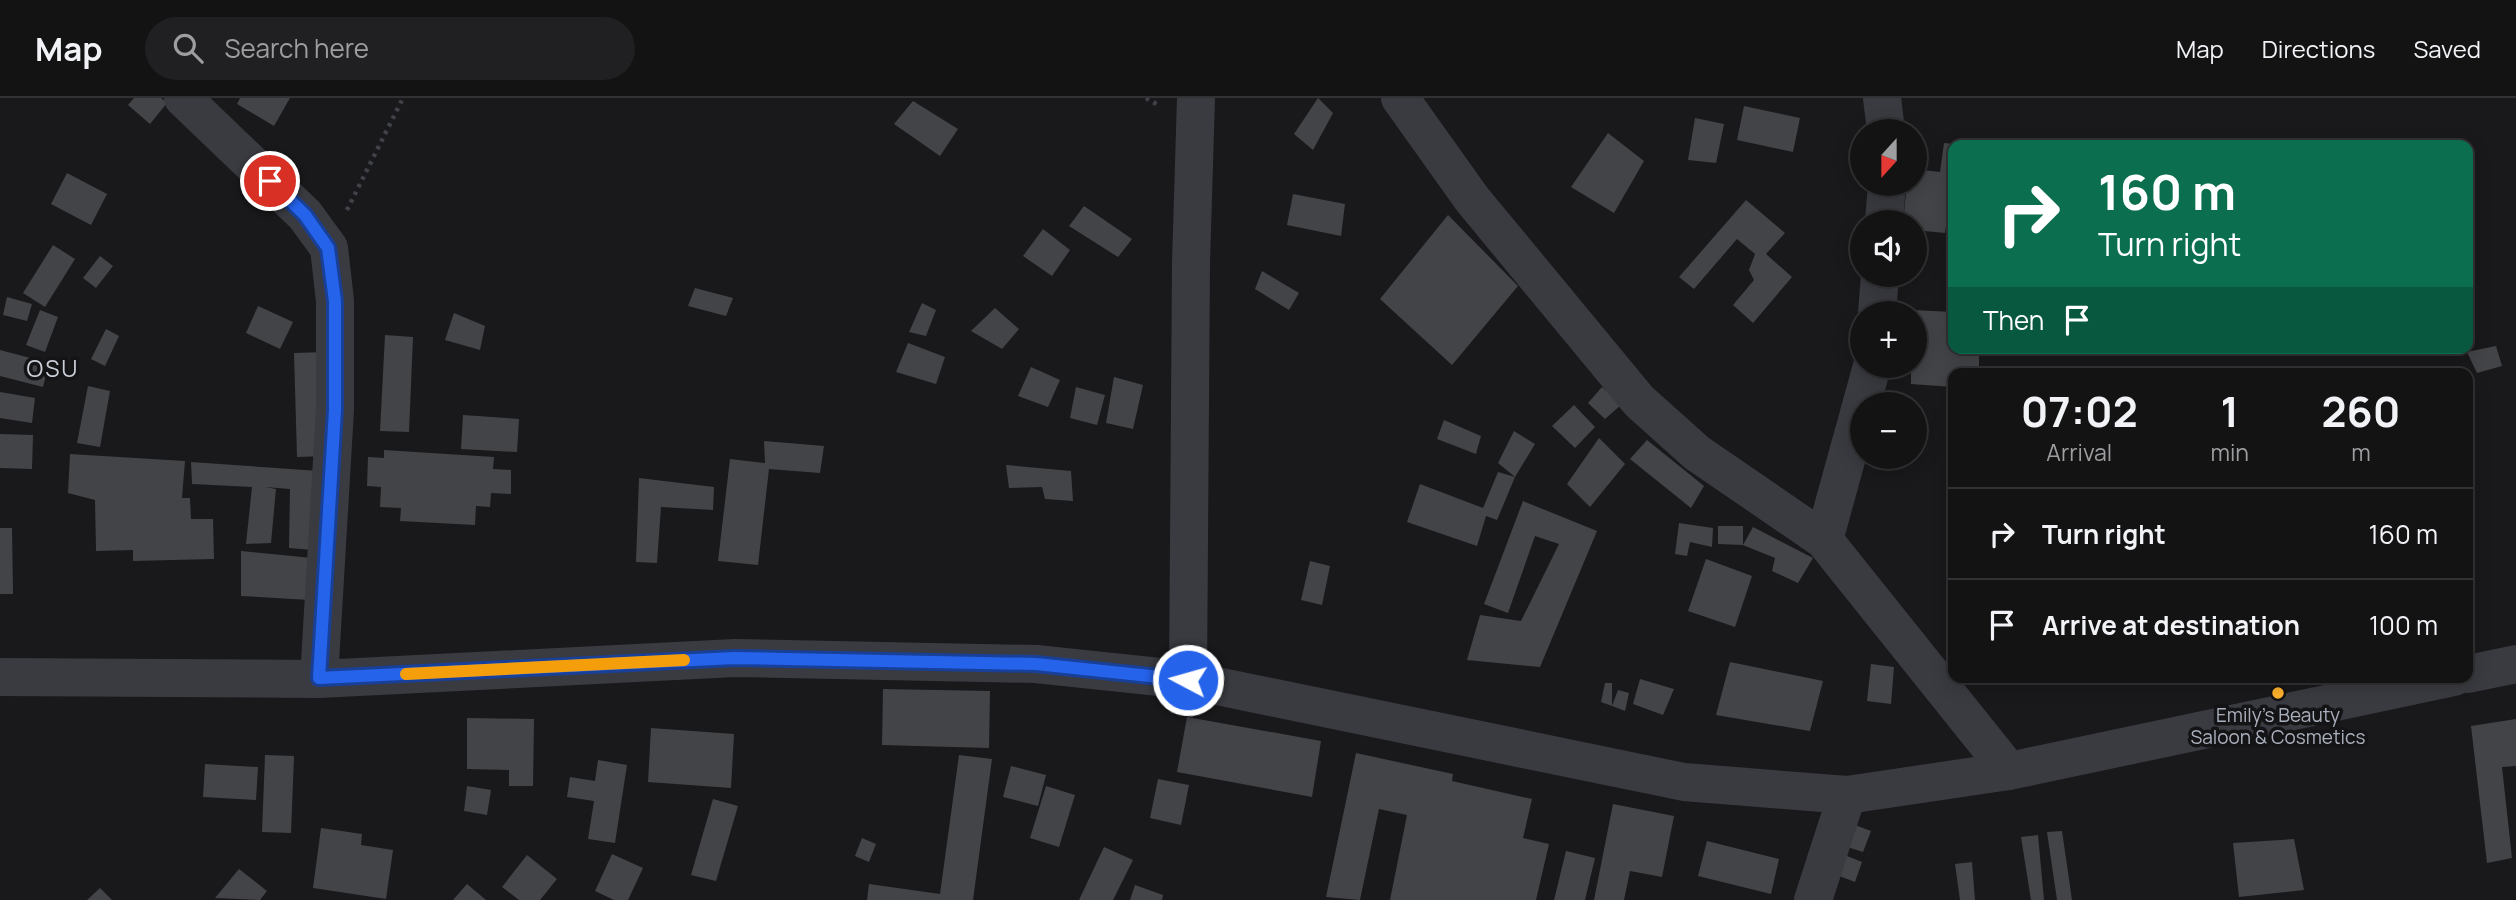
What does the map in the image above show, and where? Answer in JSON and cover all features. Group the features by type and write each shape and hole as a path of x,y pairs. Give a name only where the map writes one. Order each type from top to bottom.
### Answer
{"street":[{"path":"183,98 305,215 328,248 335,301 335,410 319,678"},
{"path":"1188,680 1191,277 1196,98"},
{"path":"1399,98 1472,199 1639,401 1697,453 1824,540 2009,771"},
{"path":"1882,98 1885,119"},
{"path":"1824,540 1869,378"},
{"path":"0,677 319,678 735,658 1036,664 1188,680 1684,782 1847,796 2009,771 2426,683"},
{"path":"2473,673 2516,664"},
{"path":"1813,900 1847,796"}],"path":[{"path":"328,248 403,98"}],"building":[{"path":"134,98 161,98 167,103 150,124 128,105"},
{"path":"240,98 290,98 274,126 237,104"},
{"path":"1318,98 1333,113 1313,150 1294,134"},
{"path":"913,101 958,129 940,156 894,124"},
{"path":"1744,106 1800,118 1793,152 1737,140"},
{"path":"1695,118 1724,124 1716,163 1688,160"},
{"path":"1608,133 1644,161 1614,213 1571,187"},
{"path":"1944,143 1948,143 1948,213 1945,233 1927,231 1927,210 1904,210 1906,196 1927,196 1927,170 1940,172"},
{"path":"67,173 107,194 91,225 51,204"},
{"path":"1293,194 1345,204 1341,236 1287,225"},
{"path":"1746,200 1785,233 1766,254 1792,277 1753,323 1733,305 1754,280 1749,270 1755,254 1737,239 1694,289 1679,277"},
{"path":"1084,206 1132,239 1118,257 1069,226"},
{"path":"1448,215 1518,286 1452,365 1380,299"},
{"path":"1043,229 1070,250 1052,276 1023,256"},
{"path":"53,245 75,259 45,307 23,293"},
{"path":"100,256 113,266 96,288 83,278"},
{"path":"1262,271 1299,293 1289,310 1255,289"},
{"path":"695,288 733,298 726,316 688,306"},
{"path":"7,297 32,304 27,321 3,315"},
{"path":"922,303 936,310 926,336 909,332"},
{"path":"258,306 293,322 280,349 246,333"},
{"path":"995,308 1019,329 1002,349 971,331"},
{"path":"40,310 58,317 45,352 26,345"},
{"path":"1927,311 1948,312 1948,354 1979,354 1979,368 1948,368 1948,387 1911,384 1911,378 1927,378"},
{"path":"454,313 485,326 480,350 445,340"},
{"path":"106,329 119,336 105,366 91,359"},
{"path":"385,335 413,337 409,432 380,431"},
{"path":"908,343 945,357 936,384 896,372"},
{"path":"2496,346 2502,366 2477,373 2468,354 2473,354 2473,351"},
{"path":"0,350 49,363 43,387 0,376"},
{"path":"325,352 328,456 297,457 294,353"},
{"path":"1031,367 1060,380 1048,407 1018,396"},
{"path":"1114,377 1143,385 1133,429 1106,423"},
{"path":"88,386 110,391 100,447 77,443"},
{"path":"1076,387 1105,395 1097,425 1070,418"},
{"path":"1602,387 1621,405 1605,419 1588,403"},
{"path":"0,392 35,398 32,423 0,418"},
{"path":"1574,405 1595,427 1575,448 1552,426"},
{"path":"463,415 519,419 517,452 461,449"},
{"path":"1444,420 1481,436 1476,454 1437,439"},
{"path":"1514,431 1535,444 1515,477 1498,463"},
{"path":"0,434 33,435 32,469 0,468"},
{"path":"1599,438 1625,464 1590,507 1567,484"},
{"path":"1647,440 1704,486 1691,508 1630,459"},
{"path":"764,441 824,446 820,473 769,469 758,565 718,561 730,459 765,463"},
{"path":"384,450 494,457 493,469 511,470 511,494 491,493 490,507 476,506 475,525 400,521 401,508 380,507 381,487 367,486 368,457 384,458"},
{"path":"70,454 185,461 182,498 190,498 191,519 213,519 214,559 133,561 133,550 96,551 95,500 68,493"},
{"path":"191,462 319,471 314,550 289,548 290,489 265,487 276,489 271,543 246,544 252,487 192,484"},
{"path":"1006,465 1071,471 1073,501 1045,499 1042,487 1009,488"},
{"path":"1498,472 1515,477 1497,520 1486,516 1477,546 1407,522 1420,484 1483,508"},
{"path":"639,478 714,487 713,510 661,507 657,563 636,562"},
{"path":"1523,501 1597,531 1540,667 1467,660 1480,615 1521,621 1559,544 1535,536 1508,613 1484,604"},
{"path":"1679,523 1713,528 1712,547 1690,542 1687,556 1675,554"},
{"path":"1718,526 1743,526 1743,545 1718,544"},
{"path":"1753,527 1813,558 1798,583 1772,571 1775,558 1743,545"},
{"path":"0,528 12,528 13,594 0,594"},
{"path":"241,551 312,558 310,600 241,596"},
{"path":"1706,559 1752,576 1735,627 1688,611"},
{"path":"1310,561 1330,566 1322,605 1301,600"},
{"path":"1730,662 1823,681 1810,731 1716,715"},
{"path":"1871,664 1894,667 1891,704 1867,701"},
{"path":"1640,679 1674,689 1663,715 1633,704"},
{"path":"1605,683 1612,683 1612,706 1601,702"},
{"path":"883,689 990,691 989,748 882,745"},
{"path":"1618,690 1629,693 1625,711 1612,706"},
{"path":"1187,717 1321,741 1312,797 1177,772"},
{"path":"467,718 534,719 533,786 509,786 509,770 467,769"},
{"path":"2516,719 2516,766 2502,767 2512,858 2487,863 2471,726"},
{"path":"651,728 734,734 731,788 648,782"},
{"path":"1356,753 1453,774 1452,781 1532,799 1523,838 1549,844 1536,900 1390,900 1407,815 1379,809 1360,900 1326,897"},
{"path":"265,755 294,756 291,833 262,832"},
{"path":"959,755 992,759 973,900 867,900 869,884 940,894"},
{"path":"598,760 627,765 615,843 588,839 594,801 567,797 570,777 595,781"},
{"path":"205,764 258,767 256,800 203,797"},
{"path":"1011,766 1046,775 1038,806 1003,797"},
{"path":"1158,779 1189,785 1181,825 1150,818"},
{"path":"467,786 491,790 487,815 464,811"},
{"path":"1046,786 1075,795 1059,847 1030,838"},
{"path":"713,799 738,806 716,881 691,875"},
{"path":"1613,804 1674,816 1662,877 1630,871 1624,900 1594,900"},
{"path":"1855,825 1871,831 1863,852 1847,847"},
{"path":"321,828 362,834 361,845 393,850 386,899 313,888"},
{"path":"2062,831 2072,900 2057,900 2047,832"},
{"path":"2038,835 2044,900 2031,900 2021,837"},
{"path":"862,838 876,844 869,862 855,856"},
{"path":"2294,839 2304,890 2239,897 2233,843"},
{"path":"1707,841 1779,859 1771,894 1698,876"},
{"path":"1104,847 1133,860 1113,900 1079,900"},
{"path":"1566,851 1595,858 1585,900 1554,900"},
{"path":"612,854 643,868 628,900 614,900 595,891"},
{"path":"1842,854 1862,862 1855,882 1834,874"},
{"path":"527,855 557,879 540,900 519,900 502,887"},
{"path":"1972,862 1975,900 1960,900 1955,864"},
{"path":"239,869 267,891 260,900 215,898"},
{"path":"467,884 486,900 453,900"},
{"path":"1135,885 1163,895 1162,900 1130,900"},
{"path":"100,888 112,900 87,900"}],"slow traffic":[{"path":"406,674 684,660"}],"place":[{"name":"Emily's Beauty Saloon & Cosmetics","path":"2278,693"}],"district":[{"name":"OSU","path":"53,368"}],"route":[{"path":"270,181 305,215 328,248 335,301 335,410 319,678 735,658 1036,664 1188,680"}]}
